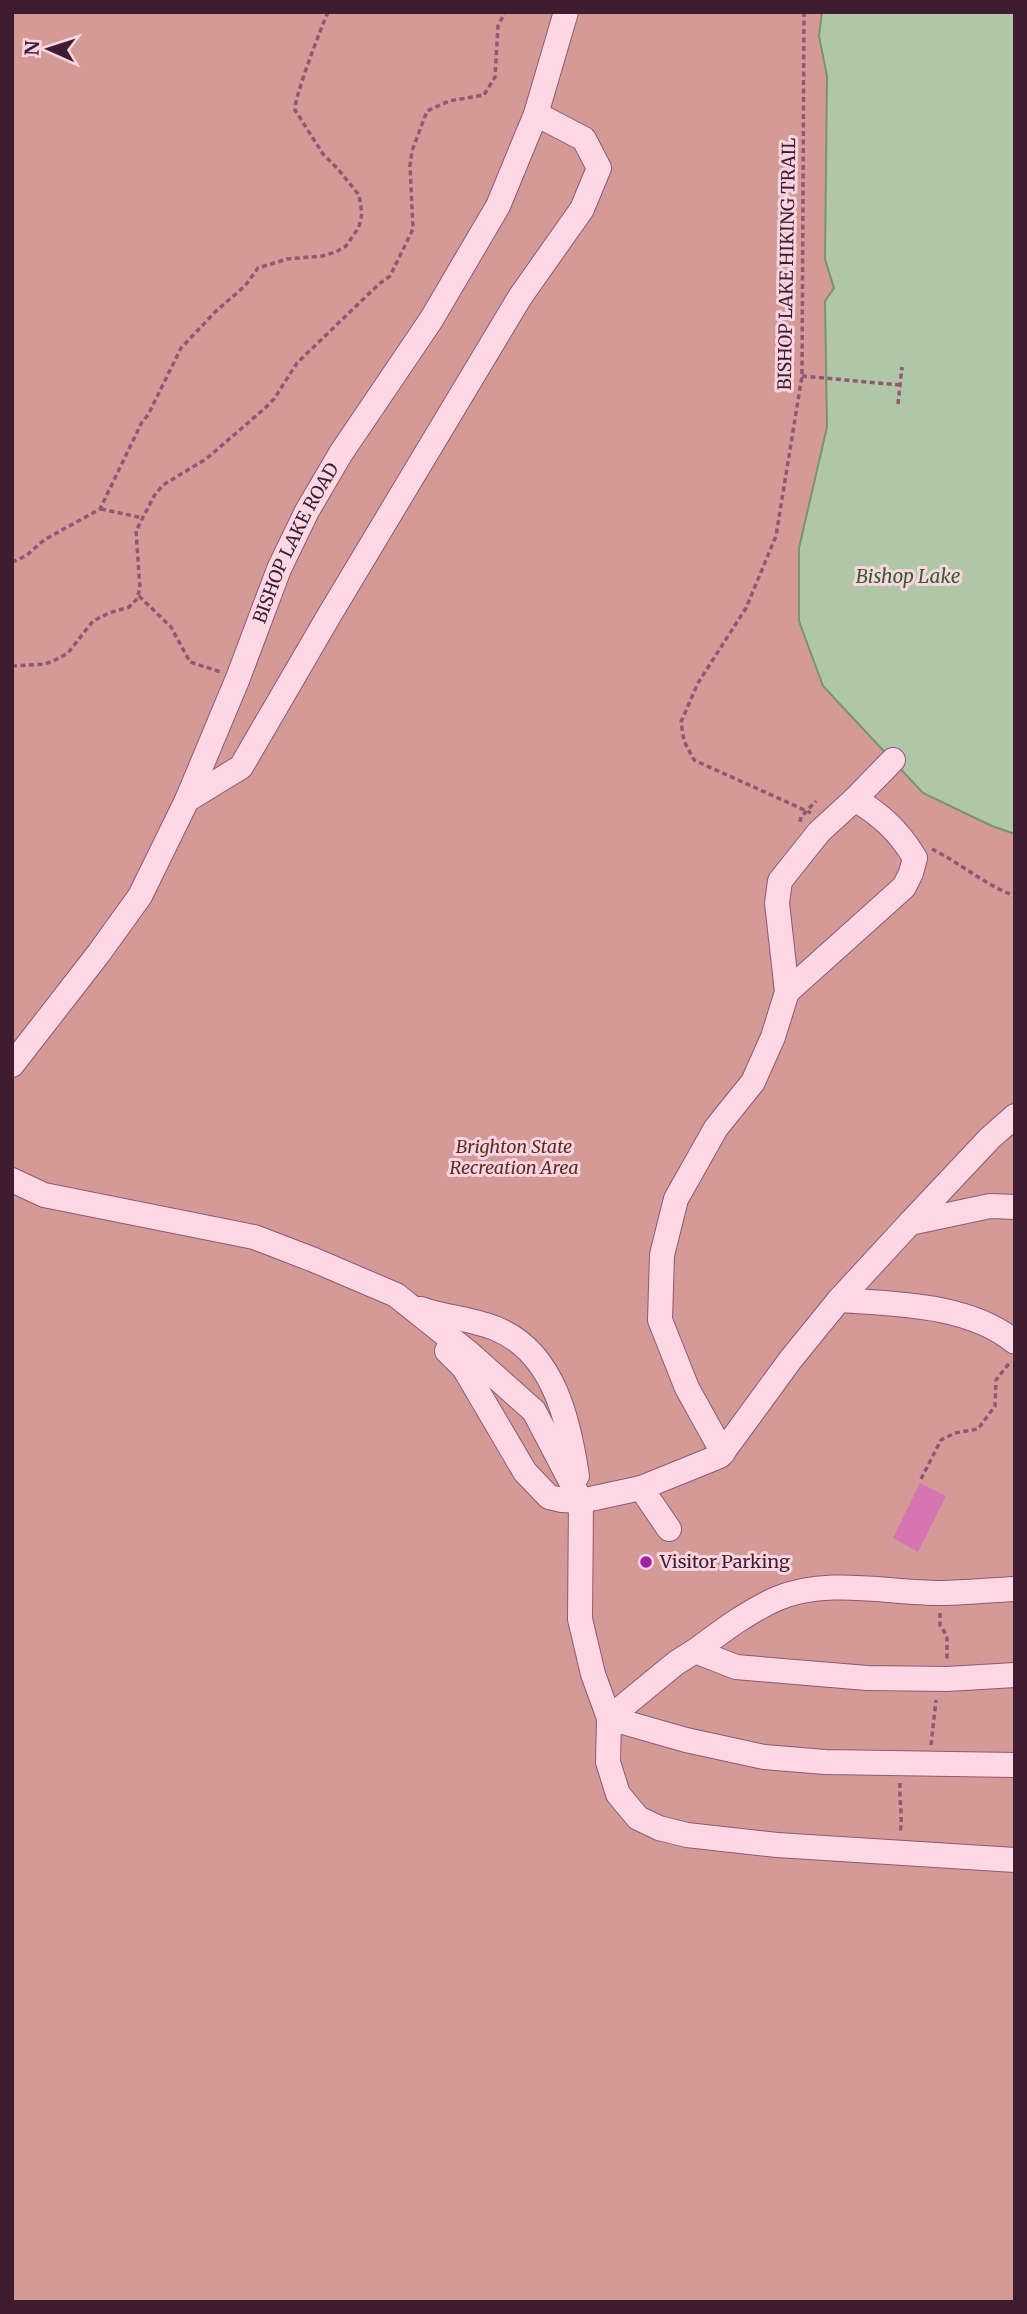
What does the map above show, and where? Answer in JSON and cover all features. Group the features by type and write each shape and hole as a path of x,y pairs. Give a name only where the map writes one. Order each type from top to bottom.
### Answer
{"street":[{"name":"BISHOP LAKE ROAD","path":"12,1065 140,896 187,800 238,678 279,569 307,511 341,453 431,320 498,206 536,114 566,12"},
{"path":"187,800 241,767 520,297 582,209 599,169 584,139 536,114"},
{"path":"723,1453 687,1388 660,1320 662,1255 676,1199 716,1128 753,1082 773,1037 787,992 778,903 780,881 817,818 855,799 893,760"},
{"path":"787,992 904,887 911,873 915,858 903,839 883,817 855,799"},
{"path":"396,1295 464,1368 525,1472 549,1497 581,1501 641,1489 720,1456 791,1359 839,1300 990,1138 1015,1116"},
{"path":"12,1180 44,1195 254,1237 314,1260 435,1314 500,1330 516,1340 544,1367 561,1403 573,1451 581,1501 580,1619 593,1674 609,1718 608,1762 618,1794 638,1818 659,1828 687,1835 777,1845 1015,1860"},
{"path":"910,1223 990,1206 1015,1207"},
{"path":"874,1263 882,1303"},
{"path":"396,1295 470,1354 534,1411 581,1501"},
{"path":"839,1300 921,1305 986,1324 1015,1342"},
{"path":"641,1489 669,1529"},
{"path":"609,1718 676,1663 735,1622 777,1599 804,1591 833,1587 939,1593 1015,1589"},
{"path":"717,1635 722,1650 736,1667"},
{"path":"695,1651 736,1667 867,1678 943,1679 1015,1675"},
{"path":"609,1718 686,1740 764,1757 901,1764 1015,1765"}],"path":[{"path":"12,562 26,556 44,540 100,509 181,348 244,286 258,268 286,259 336,252 346,246 359,227 362,213 359,195 323,154 295,110 293,102 304,80 328,12"},
{"path":"238,678 190,662 171,627 139,596 136,531 154,496 163,485 206,459 264,409 274,399 297,363 390,276 413,229 410,165 412,151 427,111 449,101 484,95 495,77 498,26 505,12"},
{"name":"BISHOP LAKE HIKING TRAIL","path":"804,12 802,376 776,536 746,608 698,684 681,722 684,741 694,760 817,818"},
{"path":"898,404 902,366"},
{"path":"802,376 900,385"},
{"path":"100,509 143,518"},
{"path":"12,666 46,664 68,653 93,621 129,607 139,596"},
{"path":"816,801 817,818"},
{"path":"903,839 913,840 934,850 978,875 991,886 1015,896"},
{"path":"921,1479 941,1440 955,1433 978,1429 995,1406 996,1380 1015,1357"},
{"path":"929,1764 947,1636 940,1625 939,1593"},
{"path":"898,1853 903,1815 899,1804 901,1764"}],"green space":[{"name":"Brighton State Recreation Area","path":"12,12 1015,12 1015,2302 12,2302"}],"water":[{"name":"Bishop Lake","path":"822,12 1015,12 1015,834 923,793 823,686 799,621 799,548 827,427 825,301 834,288 825,259 827,76 819,36"}],"building":[{"path":"920,1483 946,1496 918,1552 893,1538"}],"place":[{"name":"Visitor Parking","path":"646,1562"}]}
